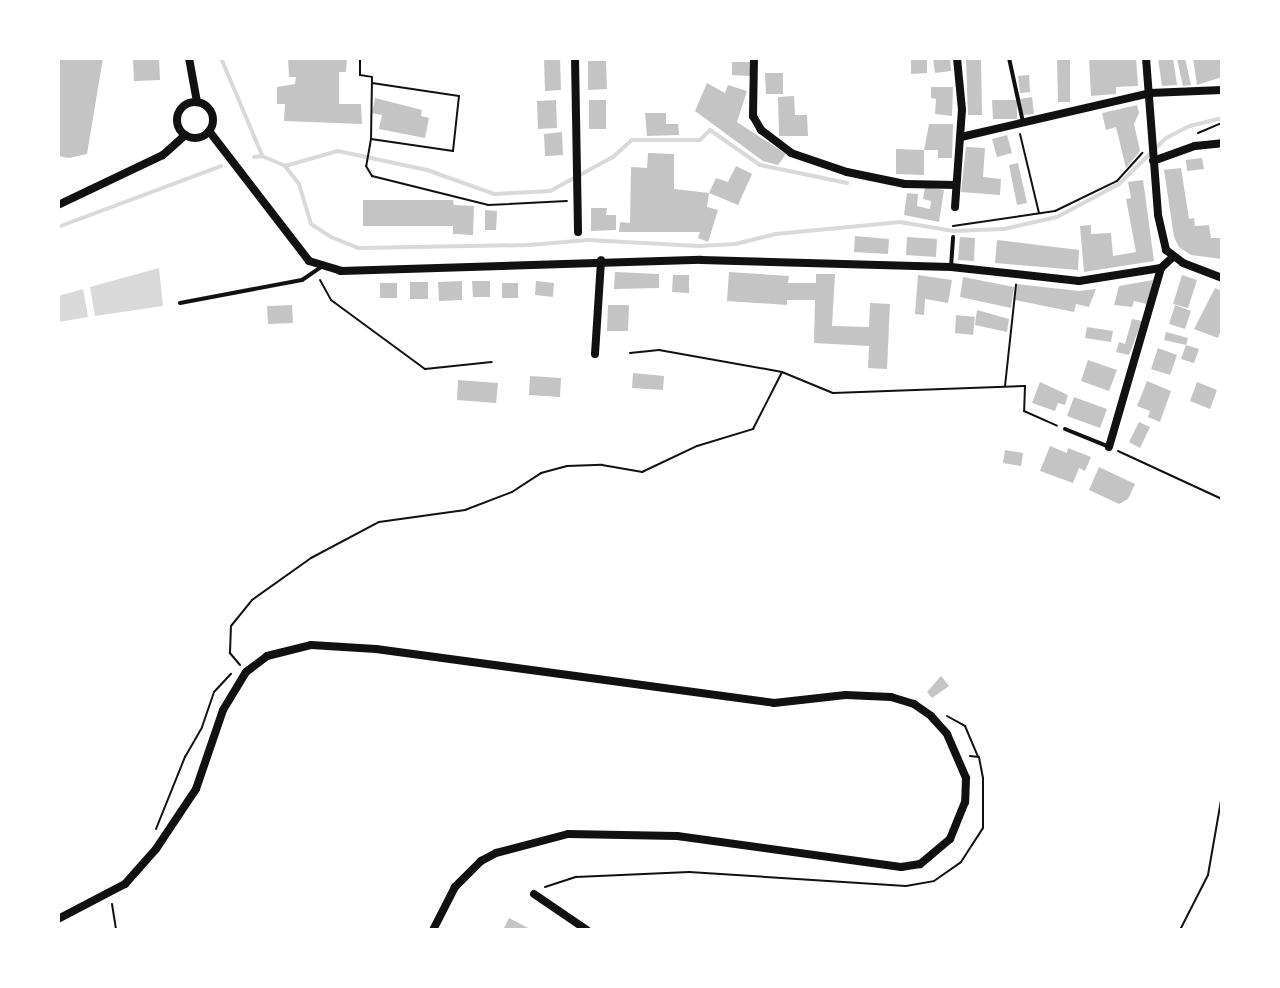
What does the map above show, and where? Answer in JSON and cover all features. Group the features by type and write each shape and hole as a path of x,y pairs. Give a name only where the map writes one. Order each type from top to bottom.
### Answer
{"street":[{"path":"189,58 197,102 212,115 209,131 201,137 185,135 178,126 178,115 184,106 197,102"},
{"path":"575,58 578,232"},
{"path":"754,58 753,116 761,130 788,150 847,172 905,184 956,185"},
{"path":"955,212 961,137 957,58"},
{"path":"1146,58 1153,157 1166,250 1173,257 1222,278"},
{"path":"961,137 1150,93 1222,90"},
{"path":"209,131 309,261 320,268 341,271 601,260 951,267 1079,281 1161,268"},
{"path":"58,205 163,155 185,135"},
{"path":"1153,157 1195,146 1222,143"},
{"path":"1109,447 1161,268 1173,257"},
{"path":"595,354 601,260"},
{"path":"58,919 125,884 162,840 196,789 223,710 243,668 287,649 338,645 774,703 846,695 879,696 914,704 931,716 947,734 966,778 965,802 950,839 920,864 901,867 677,836 568,834 509,849 481,861 455,887 433,930"},
{"path":"534,894 587,930"}],"lane":[{"path":"1009,58 1020,125"},
{"path":"951,267 953,237"},
{"path":"180,303 302,280 320,268"},
{"path":"1065,429 1109,447"}],"path":[{"path":"360,58 360,75 372,77 371,139 366,166 372,176 488,205 577,200"},
{"path":"371,139 453,151 459,96 372,83"},
{"path":"1195,146 1198,130 1222,123"},
{"path":"1020,125 1039,215"},
{"path":"953,226 1039,215 1090,197 1117,181 1140,158 1152,135"},
{"path":"953,237 955,212"},
{"path":"320,268 318,277 331,300 425,369 492,362"},
{"path":"1005,387 1017,275"},
{"path":"630,353 659,350 782,372 833,393 1025,386 1024,411 1065,429"},
{"path":"162,840 155,829 185,757 202,727 214,692 243,668 230,653 231,626 252,600 325,551 379,522 465,510 512,492 541,473 567,466 602,465 642,472 697,446 753,429 782,372"},
{"path":"1109,447 1222,499"},
{"path":"931,716 947,716 965,726 979,757"},
{"path":"1180,930 1208,875 1222,795"},
{"path":"109,895 116,930"}],"shaded area":[{"path":"159,268 163,306 95,316 90,287"},
{"path":"83,289 88,317 58,322 58,296"}],"building":[{"path":"58,58 103,58 87,154 69,158 58,156"},
{"path":"133,58 159,58 160,80 134,81"},
{"path":"288,58 347,58 346,72 339,72 339,104 361,104 362,124 284,121 285,104 277,104 277,87 295,84 296,77 289,77"},
{"path":"544,58 560,58 561,90 545,91"},
{"path":"933,58 950,58 951,71 935,73"},
{"path":"966,58 981,58 982,115 968,115"},
{"path":"1057,58 1070,58 1070,102 1058,102"},
{"path":"1089,58 1136,58 1138,86 1116,87 1116,94 1091,96"},
{"path":"1158,58 1173,58 1177,85 1162,86"},
{"path":"1185,58 1191,85 1183,86 1177,59"},
{"path":"1193,58 1222,58 1222,77 1197,85"},
{"path":"911,60 927,60 927,73 911,74"},
{"path":"588,61 606,61 607,89 588,90"},
{"path":"732,62 750,62 750,76 732,75"},
{"path":"765,73 783,73 783,94 766,94"},
{"path":"1029,75 1030,92 1020,93 1018,76"},
{"path":"707,83 725,93 728,85 747,91 737,122 786,154 778,165 763,161 695,111"},
{"path":"931,87 953,87 952,116 935,114 936,99 931,98"},
{"path":"794,96 795,115 807,115 808,136 779,136 778,97"},
{"path":"1032,97 1034,114 1022,115 1020,99"},
{"path":"375,98 422,110 421,116 429,118 425,138 379,129 382,115 372,113"},
{"path":"556,100 557,128 538,129 537,101"},
{"path":"589,100 606,100 606,129 589,129"},
{"path":"992,100 1017,100 1017,119 993,119"},
{"path":"1137,105 1139,113 1134,124 1140,151 1126,168 1116,127 1106,130 1102,113"},
{"path":"645,113 666,113 666,124 678,124 679,135 647,136"},
{"path":"929,124 953,124 952,158 938,158 938,150 924,150"},
{"path":"562,132 563,155 545,156 544,134"},
{"path":"1007,135 1012,153 997,157 992,139"},
{"path":"966,147 985,148 983,177 1001,179 1000,195 961,192"},
{"path":"896,149 924,150 924,175 896,174"},
{"path":"648,153 674,154 674,189 709,193 707,207 718,210 708,242 698,238 700,232 619,232 620,222 630,223 631,167 647,168"},
{"path":"1202,158 1204,169 1187,171 1186,160"},
{"path":"1018,163 1027,203 1017,205 1009,165"},
{"path":"736,166 752,174 738,205 709,193 716,178 728,182"},
{"path":"1181,168 1189,219 1194,218 1195,226 1209,225 1211,238 1222,238 1222,259 1191,255 1179,247 1174,237 1164,170"},
{"path":"1143,180 1154,261 1084,272 1080,226 1091,225 1091,234 1111,233 1113,256 1136,252 1126,199 1131,198 1128,182"},
{"path":"925,187 944,190 939,222 904,215 907,193 918,194 917,206 930,209 931,201 923,199"},
{"path":"363,200 453,200 454,205 474,206 473,235 453,234 453,226 363,226"},
{"path":"591,208 607,208 606,215 616,215 616,230 591,231"},
{"path":"485,210 497,211 496,230 485,230"},
{"path":"855,236 889,239 888,254 854,252"},
{"path":"907,237 937,239 936,257 906,255"},
{"path":"960,237 975,238 974,261 958,260"},
{"path":"997,240 1079,250 1078,270 995,263"},
{"path":"615,272 659,274 659,288 614,289"},
{"path":"729,272 789,276 788,283 816,283 816,274 835,274 832,326 869,327 870,303 890,304 887,369 868,368 869,346 814,343 815,300 787,300 787,305 727,301"},
{"path":"673,275 689,275 689,293 672,292"},
{"path":"918,275 952,280 948,303 925,299 924,315 915,314"},
{"path":"1182,275 1197,280 1188,308 1173,304"},
{"path":"963,277 1014,287 1011,308 960,297"},
{"path":"1153,280 1147,304 1134,301 1132,307 1114,305 1119,286"},
{"path":"462,281 462,300 439,301 438,282"},
{"path":"472,281 490,281 490,297 473,297"},
{"path":"536,281 554,283 553,297 535,295"},
{"path":"410,282 428,282 428,299 410,299"},
{"path":"380,283 397,283 397,298 380,298"},
{"path":"502,283 518,283 518,298 502,298"},
{"path":"1017,284 1079,291 1096,289 1089,307 1076,304 1074,312 1015,300"},
{"path":"1215,288 1222,291 1222,327 1218,338 1194,329"},
{"path":"292,305 293,323 268,324 267,306"},
{"path":"608,305 629,305 628,331 607,331"},
{"path":"1175,305 1191,311 1185,329 1169,324"},
{"path":"977,310 1009,319 1007,332 975,325"},
{"path":"956,315 975,317 973,335 955,333"},
{"path":"1132,319 1142,321 1129,355 1116,352 1119,342 1125,344"},
{"path":"1087,327 1113,331 1111,342 1085,338"},
{"path":"1166,332 1188,338 1186,345 1164,340"},
{"path":"1186,345 1199,349 1194,363 1181,359"},
{"path":"1158,348 1177,355 1170,375 1151,369"},
{"path":"1088,360 1117,370 1109,391 1081,381"},
{"path":"633,373 664,376 663,390 632,388"},
{"path":"530,376 561,378 560,397 529,395"},
{"path":"458,380 498,383 496,403 457,400"},
{"path":"1147,381 1171,391 1160,422 1148,417 1150,411 1137,406"},
{"path":"1040,382 1068,395 1065,405 1058,403 1055,411 1032,403"},
{"path":"1197,382 1217,390 1210,409 1190,401"},
{"path":"1074,397 1107,409 1100,428 1067,416"},
{"path":"1139,422 1150,427 1140,448 1129,442"},
{"path":"1050,446 1067,453 1068,448 1091,457 1085,471 1079,468 1073,483 1040,471"},
{"path":"1005,450 1023,453 1021,466 1003,463"},
{"path":"1099,467 1135,484 1128,499 1119,504 1089,490"},
{"path":"941,676 949,686 932,698 927,692"},
{"path":"509,918 532,930 503,930"}],"waterway":[{"path":"221,58 262,155"},
{"path":"254,157 262,156 285,166 299,184 311,224 331,237 358,248 529,245 588,240 699,246 735,244 776,234 900,222 953,231 1004,229 1057,217 1119,184 1166,138 1190,126 1222,118"},
{"path":"285,166 338,151 427,170 494,194 550,191 613,157 632,140 700,140 710,130 760,165 847,183"},
{"path":"58,227 221,166"}]}
